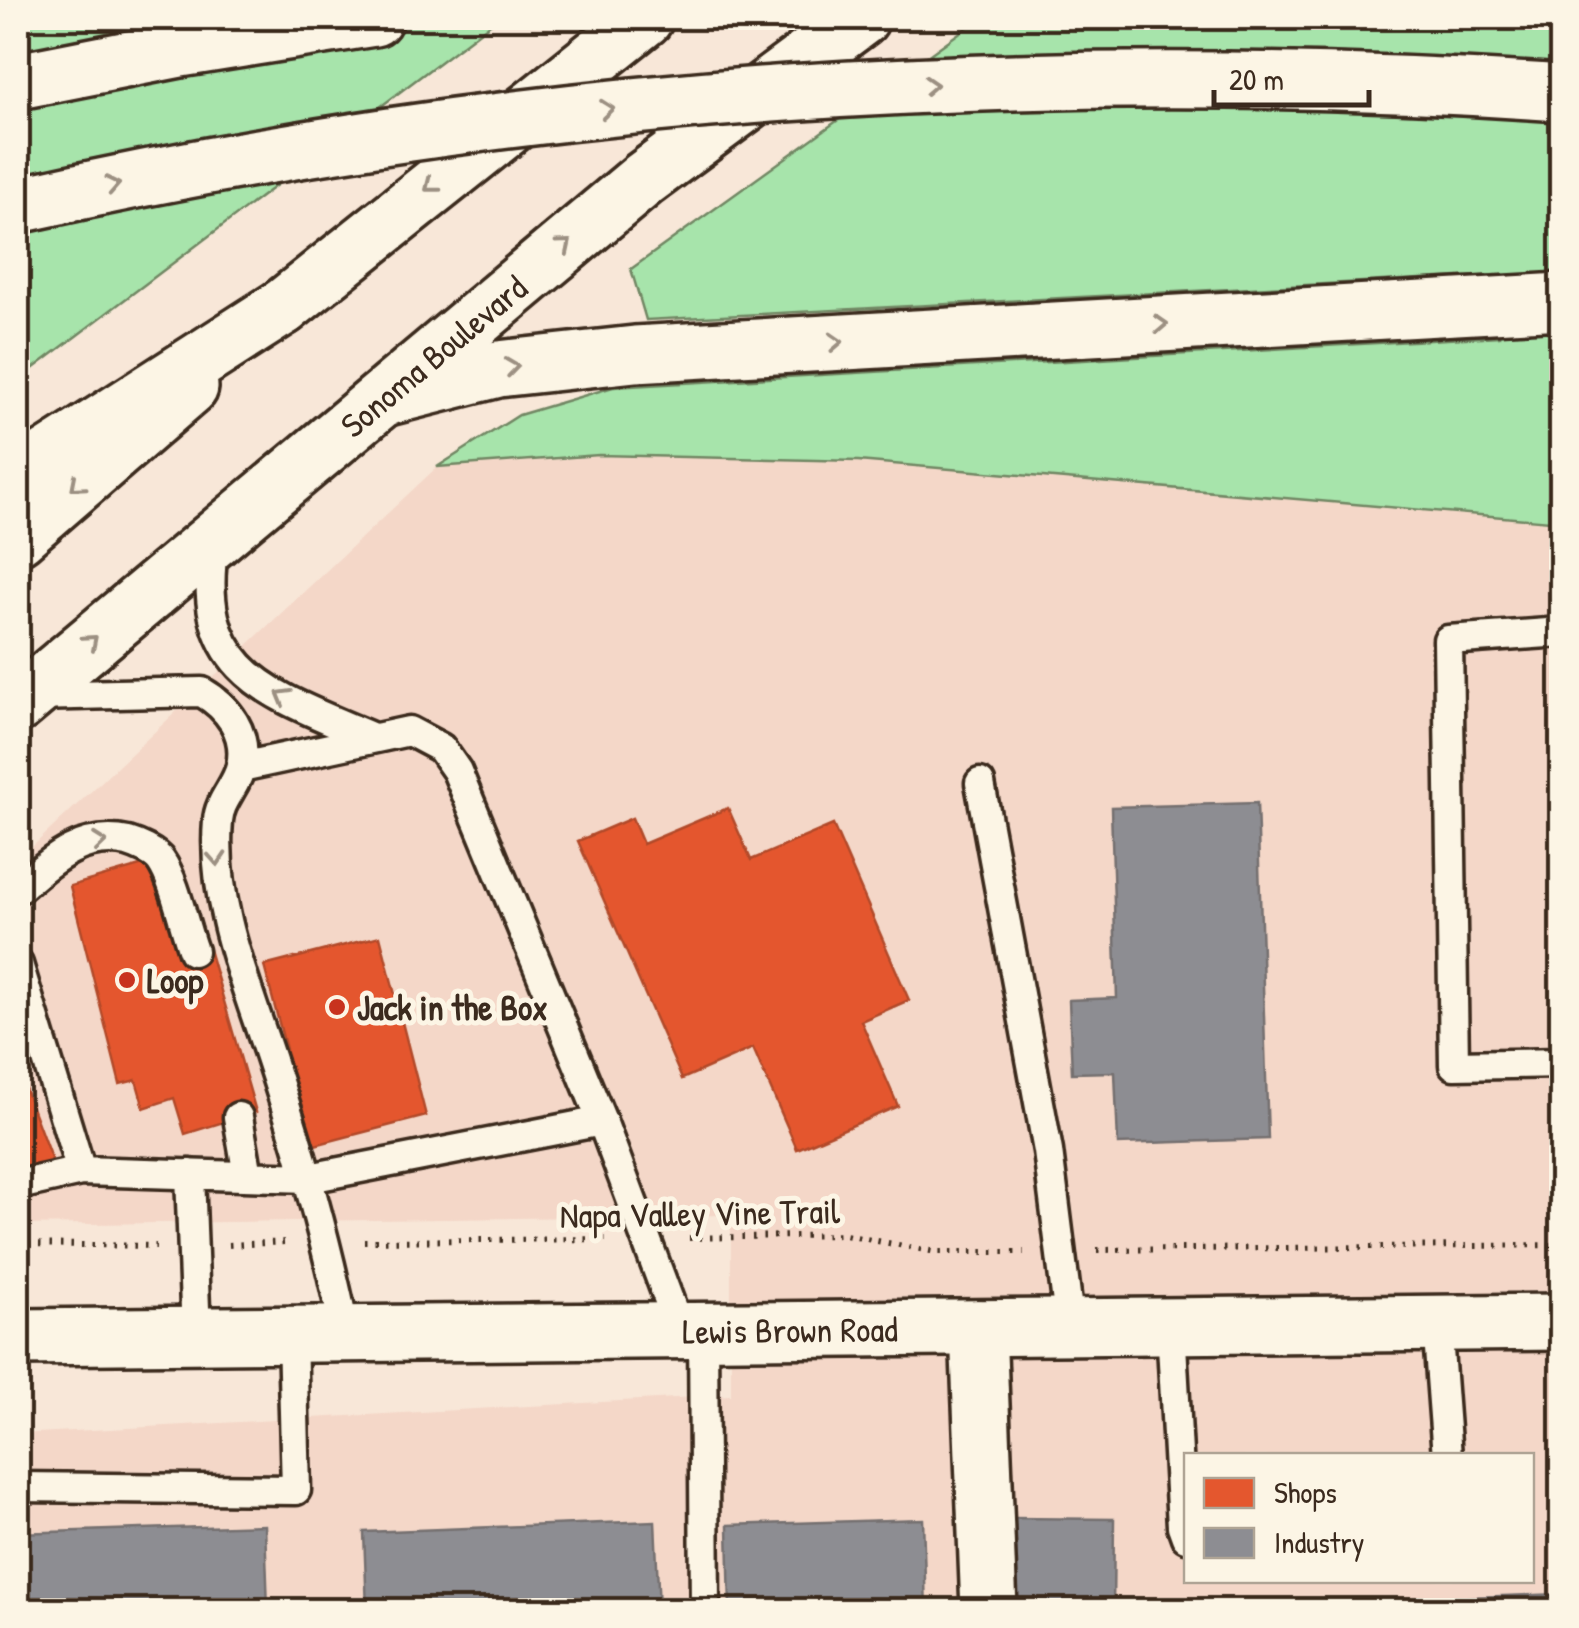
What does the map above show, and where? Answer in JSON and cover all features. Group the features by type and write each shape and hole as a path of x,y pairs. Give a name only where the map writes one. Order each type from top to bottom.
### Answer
{"main road":[{"path":"18,58 158,18"},
{"path":"18,82 180,48 374,18"},
{"path":"18,536 284,307 645,18"},
{"name":"Sonoma Boulevard","path":"22,700 644,178 860,18"},
{"path":"18,204 202,167 378,138 634,106 818,91 1140,79 1425,85 1562,93"},
{"path":"384,398 498,369 598,357 1562,301"},
{"path":"18,477 284,307"},
{"name":"Lewis Brown Road","path":"18,1337 1562,1322"},
{"path":"978,1328 989,1610"}],"lane":[{"path":"215,536 208,576 210,616 226,651 250,677 309,710 372,737"},
{"path":"1562,632 1448,640 1454,1066 1562,1062"},
{"path":"22,700 202,692 221,703 235,722 241,767 219,808 215,860 234,944 327,1241 345,1334"},
{"path":"241,767 409,732 441,748 457,771 602,1121 644,1239 691,1330 705,1610"},
{"path":"980,783 1048,1151 1070,1327"},
{"path":"18,889 58,854 86,842 110,838 138,845 161,860 193,951"},
{"path":"18,964 81,1171"},
{"path":"238,1118 248,1176"},
{"path":"18,1186 81,1171 308,1178 602,1121"},
{"path":"190,1174 196,1336"},
{"path":"1438,1324 1448,1453"},
{"path":"1171,1326 1184,1532"},
{"path":"18,1487 296,1490 292,1335"}],"path":[{"name":"Napa Valley Vine Trail","path":"18,1244 192,1246 845,1234 936,1252 1562,1246"}],"shaded area":[{"path":"599,455 858,461 1561,521 1561,1610 18,1610 18,1434 731,1395 731,1215 18,1225 18,860 437,467"}],"green space":[{"path":"18,18 498,18 18,380"},
{"path":"980,18 1561,18 1561,522 858,461 599,455 437,467 519,415 613,387 1499,336 1495,275 646,320 631,269"}],"building: Shops":[{"path":"728,808 751,860 833,825 909,1000 861,1021 898,1106 797,1149 753,1048 682,1079 578,841 632,818 643,844"},
{"path":"154,862 184,953 208,946 256,1112 185,1134 174,1098 144,1108 136,1080 120,1084 70,886"},
{"name":"Jack in the Box","path":"380,936 426,1116 311,1146 297,1091 289,1093 278,1051 286,1049 264,966"},
{"path":"18,1070 55,1169 18,1184"}],"building: Industry":[{"path":"1257,803 1268,1139 1118,1144 1115,1072 1072,1073 1069,1000 1117,998 1111,807"},
{"path":"1011,1518 1114,1519 1113,1610 1010,1610"},
{"path":"923,1519 926,1610 730,1610 728,1525"},
{"path":"655,1521 659,1610 367,1610 364,1532"},
{"path":"265,1525 268,1610 18,1610 18,1533"},
{"path":"1562,1594 1562,1610 1331,1610 1331,1602"}],"place":[{"name":"Loop","path":"127,980"},
{"name":"Jack in the Box","path":"337,1007"}]}
